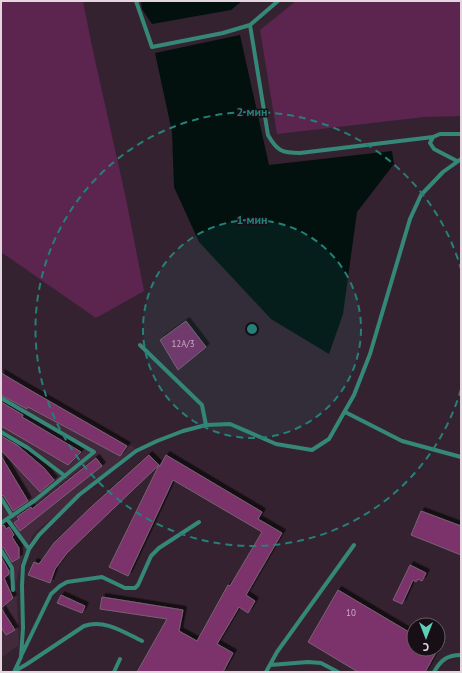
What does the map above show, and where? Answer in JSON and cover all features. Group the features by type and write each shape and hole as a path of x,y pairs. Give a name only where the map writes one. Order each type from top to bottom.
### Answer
{"lane":[{"path":"136,1 152,47 223,33 250,25 278,1"},
{"path":"250,25 268,135 274,145 286,153 300,153 433,137 440,134 461,134"},
{"path":"433,137 430,143 434,149 459,160"},
{"path":"21,656 23,628 23,566 29,549 39,535 79,494 136,451 183,431 206,425 230,424 276,444 312,450 329,439 354,395 370,354 410,219 421,195 442,172 459,160"},
{"path":"140,345 202,405 206,425"},
{"path":"1,398 94,452 34,501 1,523"},
{"path":"345,412 402,441 461,457"},
{"path":"1,432 28,448 65,476"},
{"path":"1,498 12,516"},
{"path":"7,519 29,549"},
{"path":"14,671 51,594 60,586 67,582 102,577 125,588 135,588 138,585 151,556 159,548 200,522"},
{"path":"266,672 278,652 354,545"},
{"path":"1,550 12,568 13,590"},
{"path":"14,671 84,626 91,624 106,624 142,641"},
{"path":"434,672 440,662 447,658 461,655"},
{"path":"114,672 120,659"},
{"path":"270,665 308,662 321,663 338,672"}],"shaded area":[{"path":"1,1 83,1 126,199 144,291 96,318 1,252"},
{"path":"141,1 242,1 231,10 152,24 142,9"},
{"path":"296,1 461,1 461,116 424,117 277,134 260,30"},
{"path":"240,35 269,165 392,151 394,164 357,212 343,314 329,354 271,319 199,242 174,187 172,132 155,53"},
{"path":"1,369 135,448 34,533 22,559 16,582 19,645 1,658"}],"building":[{"path":"186,321 206,347 178,370 160,340"},
{"path":"1,373 127,446 120,456 28,407 27,409 1,395"},
{"path":"1,402 23,415 22,417 81,452 68,465 1,426"},
{"path":"1,436 17,445 44,468 54,480 40,492 1,450"},
{"path":"149,455 159,465 67,553 55,569 50,583 28,575 34,562 39,564 54,543 90,508"},
{"path":"166,455 262,512 258,519 282,533 246,595 255,601 248,613 239,607 217,644 233,653 223,672 137,672 167,619 100,609 102,597 183,610 179,631 197,641 228,585 230,586 262,532 173,480 128,576 109,567 159,465 160,466"},
{"path":"1,456 28,501 13,511 4,496 1,495"},
{"path":"96,458 102,466 20,531 14,523 19,519 17,517 31,507 32,509"},
{"path":"421,511 461,526 461,555 411,535"},
{"path":"4,525 6,529 9,527 14,535 12,537 19,548 19,558 12,562 4,548 1,547 1,526"},
{"path":"1,557 9,571 9,574 4,578 13,598 1,608"},
{"path":"410,565 426,573 422,581 418,579 416,582 413,580 402,604 393,600"},
{"path":"338,590 406,630 406,657 433,657 425,672 358,672 308,642"},
{"path":"61,595 85,606 82,613 57,603"},
{"path":"1,608 15,630 6,635 1,627"}]}
